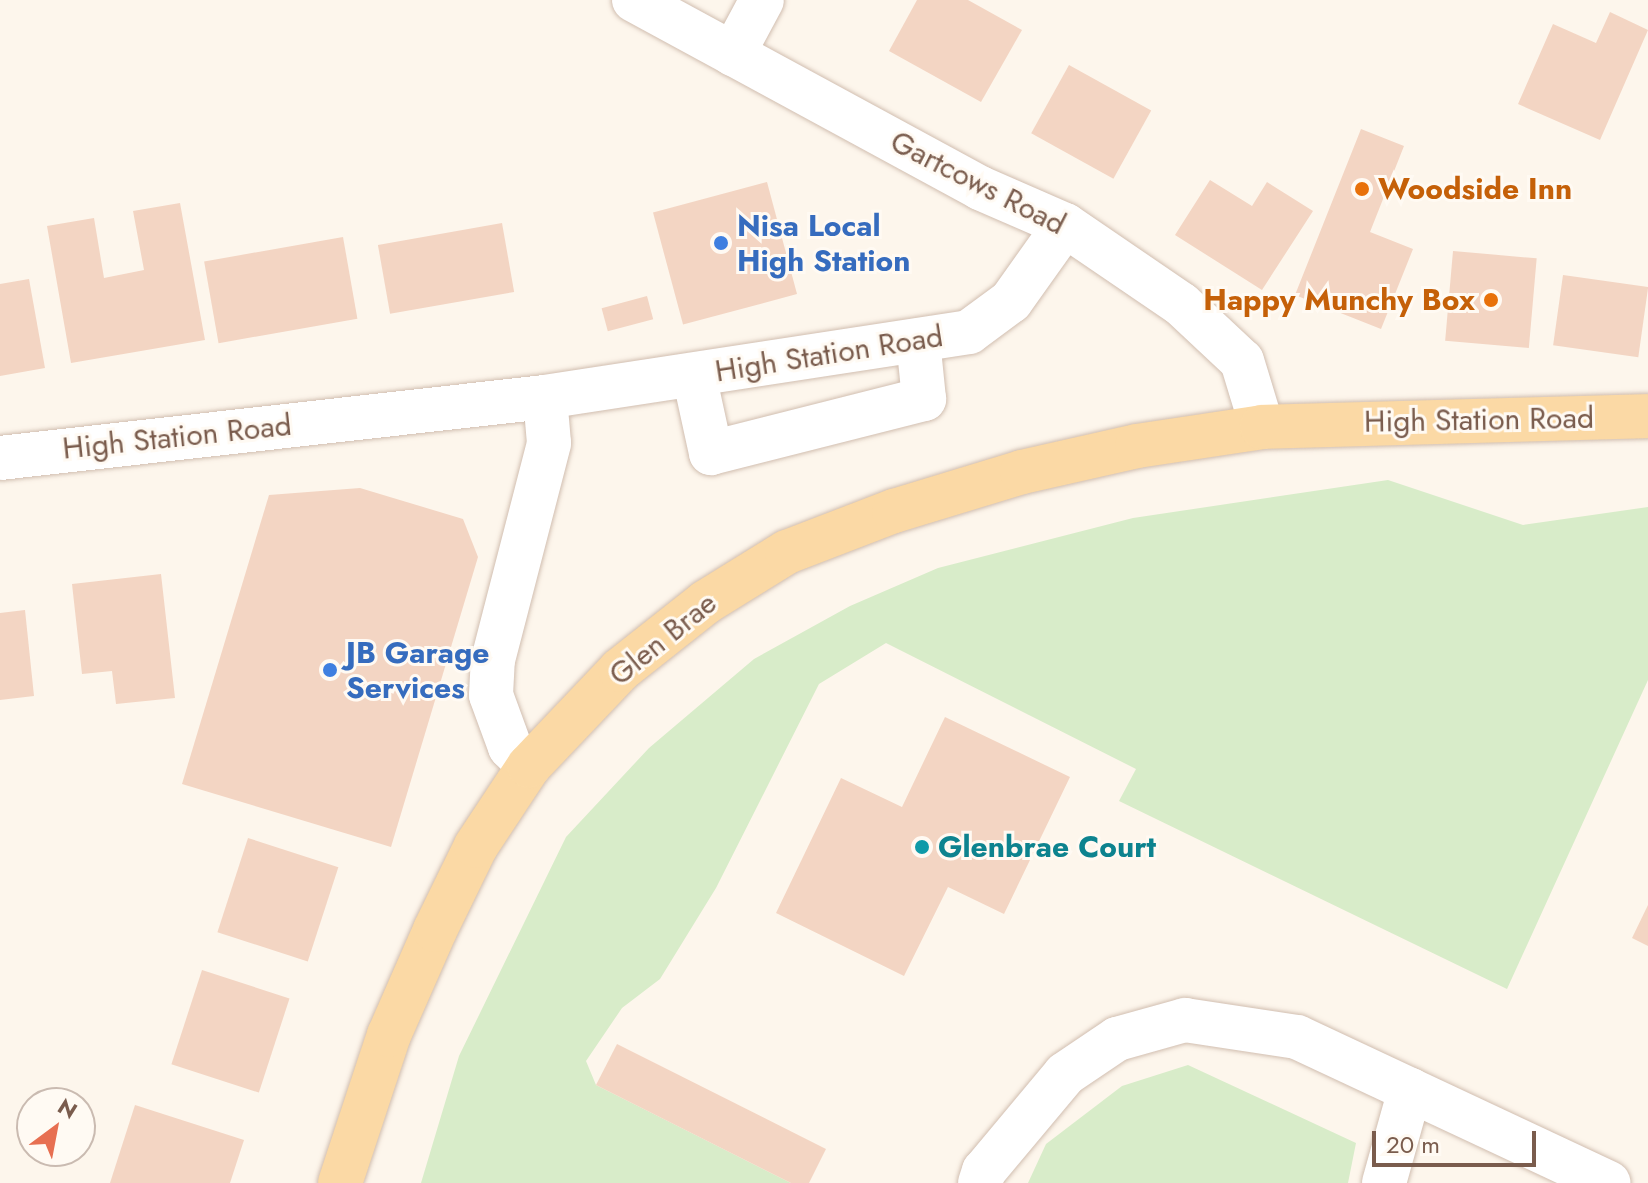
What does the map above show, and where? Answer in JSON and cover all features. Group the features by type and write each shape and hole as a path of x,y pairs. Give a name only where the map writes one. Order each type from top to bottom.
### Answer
{"main road":[{"name":"High Station Road","path":"1262,427 1648,416"},
{"name":"Glen Brae","path":"340,1183 389,1035 476,846 529,766 620,670 706,602 787,552 894,511 1022,472 1137,446 1262,427"}],"street":[{"name":"Gartcows Road","path":"634,0 980,188 1065,225 1181,304 1242,361 1262,427"},
{"path":"733,54 762,0"},
{"name":"High Station Road","path":"0,458 545,397 969,332 1011,301 1065,225"},
{"path":"694,375 711,453 924,399 918,340"},
{"path":"529,766 510,747 491,695 493,660 549,443 545,397"},
{"path":"980,1183 984,1171 1065,1074 1117,1039 1185,1020 1297,1037 1609,1183"},
{"path":"1384,1183 1410,1090"}],"green space":[{"path":"1388,480 1523,525 1648,507 1648,680 1507,989 1119,801 1136,769 886,643 819,684 716,888 660,979 622,1008 586,1061 596,1085 791,1183 421,1183 459,1056 566,837 649,748 754,659 850,606 938,568 1133,518"},
{"path":"1188,1065 1356,1143 1348,1183 1028,1183 1046,1144 1122,1086"}],"building":[{"path":"917,0 968,0 1022,30 981,102 889,51"},
{"path":"1610,12 1648,30 1600,140 1518,104 1553,24 1596,43"},
{"path":"1069,65 1151,111 1113,179 1031,133"},
{"name":"Woodside Inn","path":"1361,129 1404,146 1370,232 1413,249 1381,329 1295,295"},
{"path":"1210,180 1252,206 1267,182 1313,211 1262,290 1175,235"},
{"name":"Nisa Local High Station","path":"767,182 797,294 683,325 653,213"},
{"path":"180,203 205,340 71,363 47,226 94,218 104,278 144,270 133,211"},
{"path":"502,223 514,292 390,314 378,245"},
{"path":"343,237 357,319 219,343 204,261"},
{"name":"Happy Munchy Box","path":"1453,251 1537,258 1529,348 1445,341"},
{"path":"1563,275 1648,287 1638,357 1553,345"},
{"path":"29,279 45,368 0,376 0,284"},
{"path":"647,296 653,319 608,331 602,308"},
{"name":"JB Garage Services","path":"360,488 463,519 478,557 391,847 182,784 269,495"},
{"path":"161,574 175,698 116,704 112,671 82,674 72,584"},
{"path":"25,610 34,696 0,700 0,613"},
{"name":"Glenbrae Court","path":"945,717 1070,777 1004,914 948,887 904,976 776,913 841,778 902,807"},
{"path":"248,838 338,867 308,962 217,932"},
{"path":"1648,905 1648,946 1632,938"},
{"path":"202,970 289,998 259,1093 171,1064"},
{"path":"617,1044 826,1149 809,1183 791,1183 596,1085"},
{"path":"135,1105 244,1140 230,1183 110,1183"}],"place":[{"name":"Woodside Inn","path":"1362,189"},
{"name":"Nisa Local High Station","path":"721,243"},
{"name":"Happy Munchy Box","path":"1491,300"},
{"name":"JB Garage Services","path":"330,670"},
{"name":"Glenbrae Court","path":"922,847"}]}
